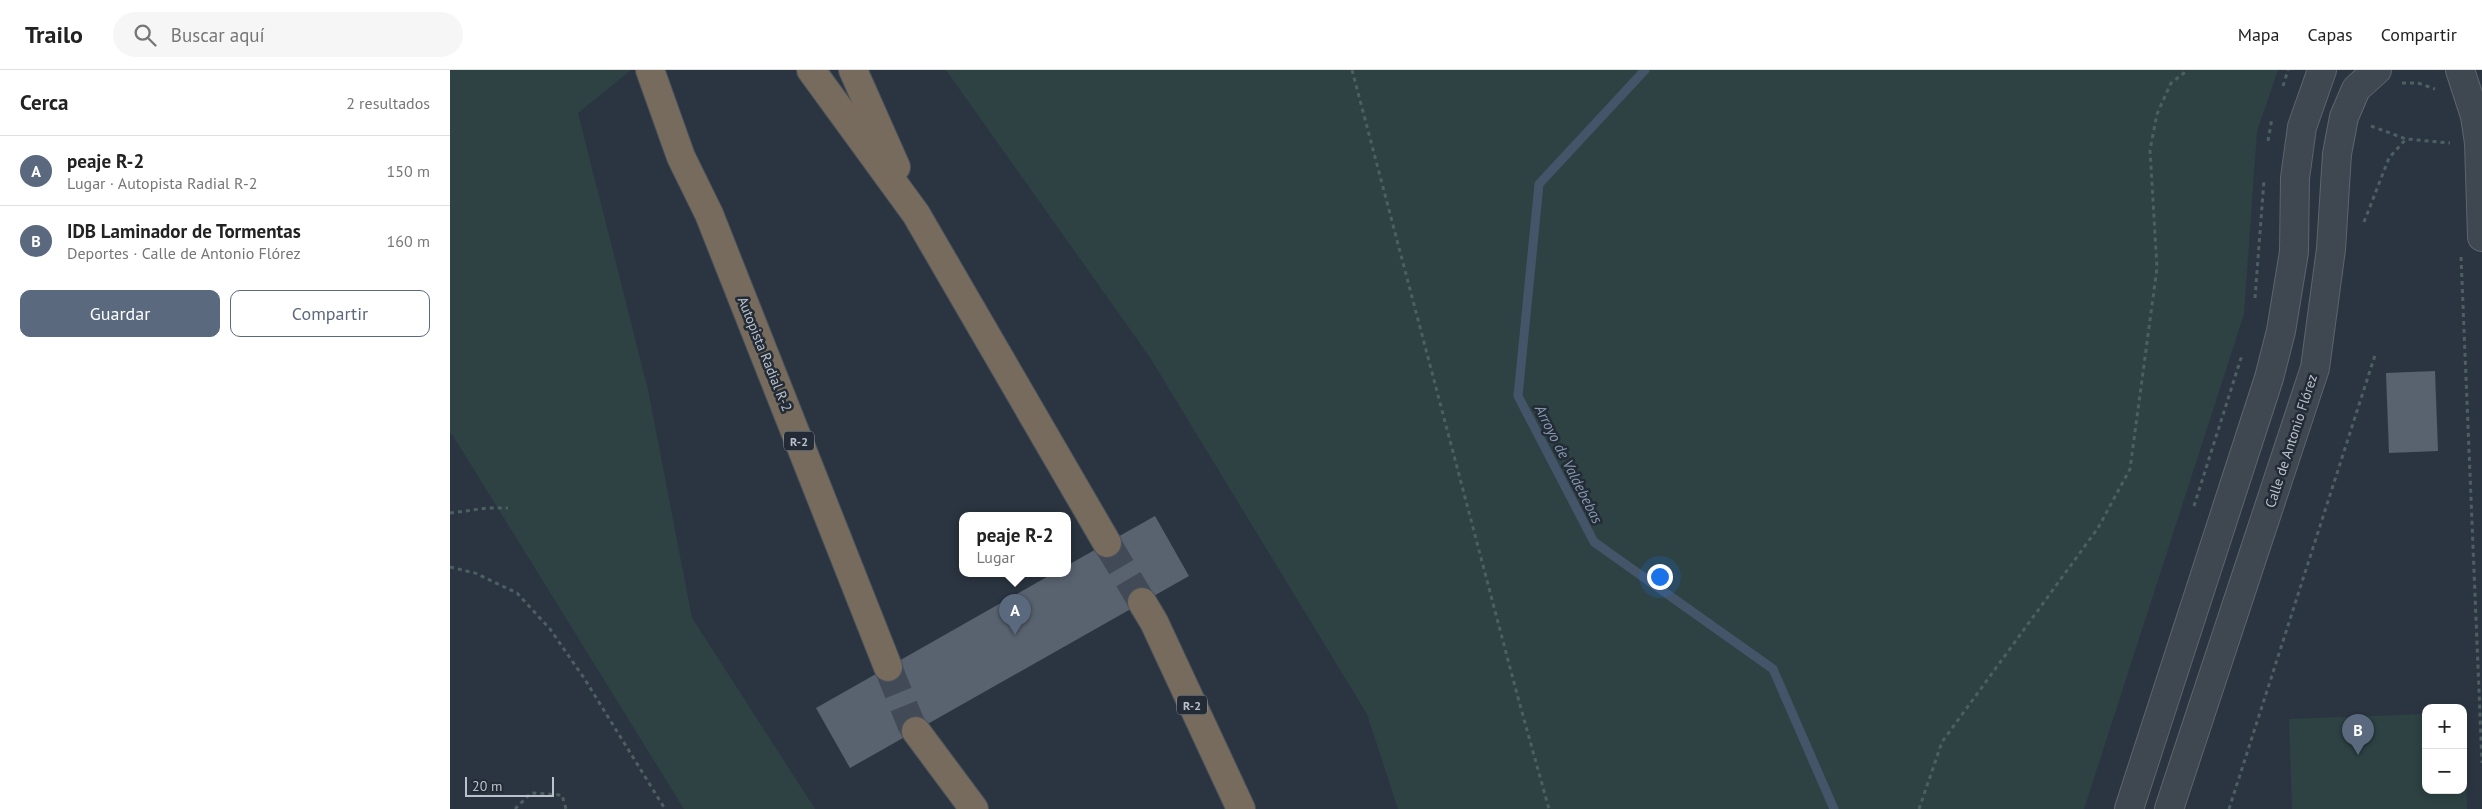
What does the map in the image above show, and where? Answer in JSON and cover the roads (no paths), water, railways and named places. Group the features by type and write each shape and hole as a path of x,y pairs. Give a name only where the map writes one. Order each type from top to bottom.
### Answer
{"highway":[{"path":"630,70 681,157"},
{"name":"Autopista Radial R-2","path":"650,70 681,157 709,214 888,667"},
{"path":"810,70 916,214 1107,543"},
{"path":"853,70 916,214"},
{"name":"R-2","path":"1142,602 1154,622 1241,809"},
{"path":"916,730 974,809"}],"street":[{"path":"2129,809 2269,378 2281,331 2294,252 2294,178 2302,127 2322,70"},
{"name":"Calle de Antonio Flórez","path":"2169,809 2314,368 2331,248 2337,154 2344,117 2356,89 2377,70"},
{"path":"2460,70 2475,116 2482,237"},
{"path":"2469,70 2482,71"}],"waterway":[{"name":"Arroyo de Valdebebas","path":"1645,70 1539,184 1518,396 1594,542 1773,669 1834,809"}],"tunnel":[{"path":"1107,543 1142,602"},
{"path":"888,667 911,724 916,731"}],"place":[{"name":"peaje R-2","path":"1015,635"},
{"name":"IDB Laminador de Tormentas","path":"2358,755"}]}
